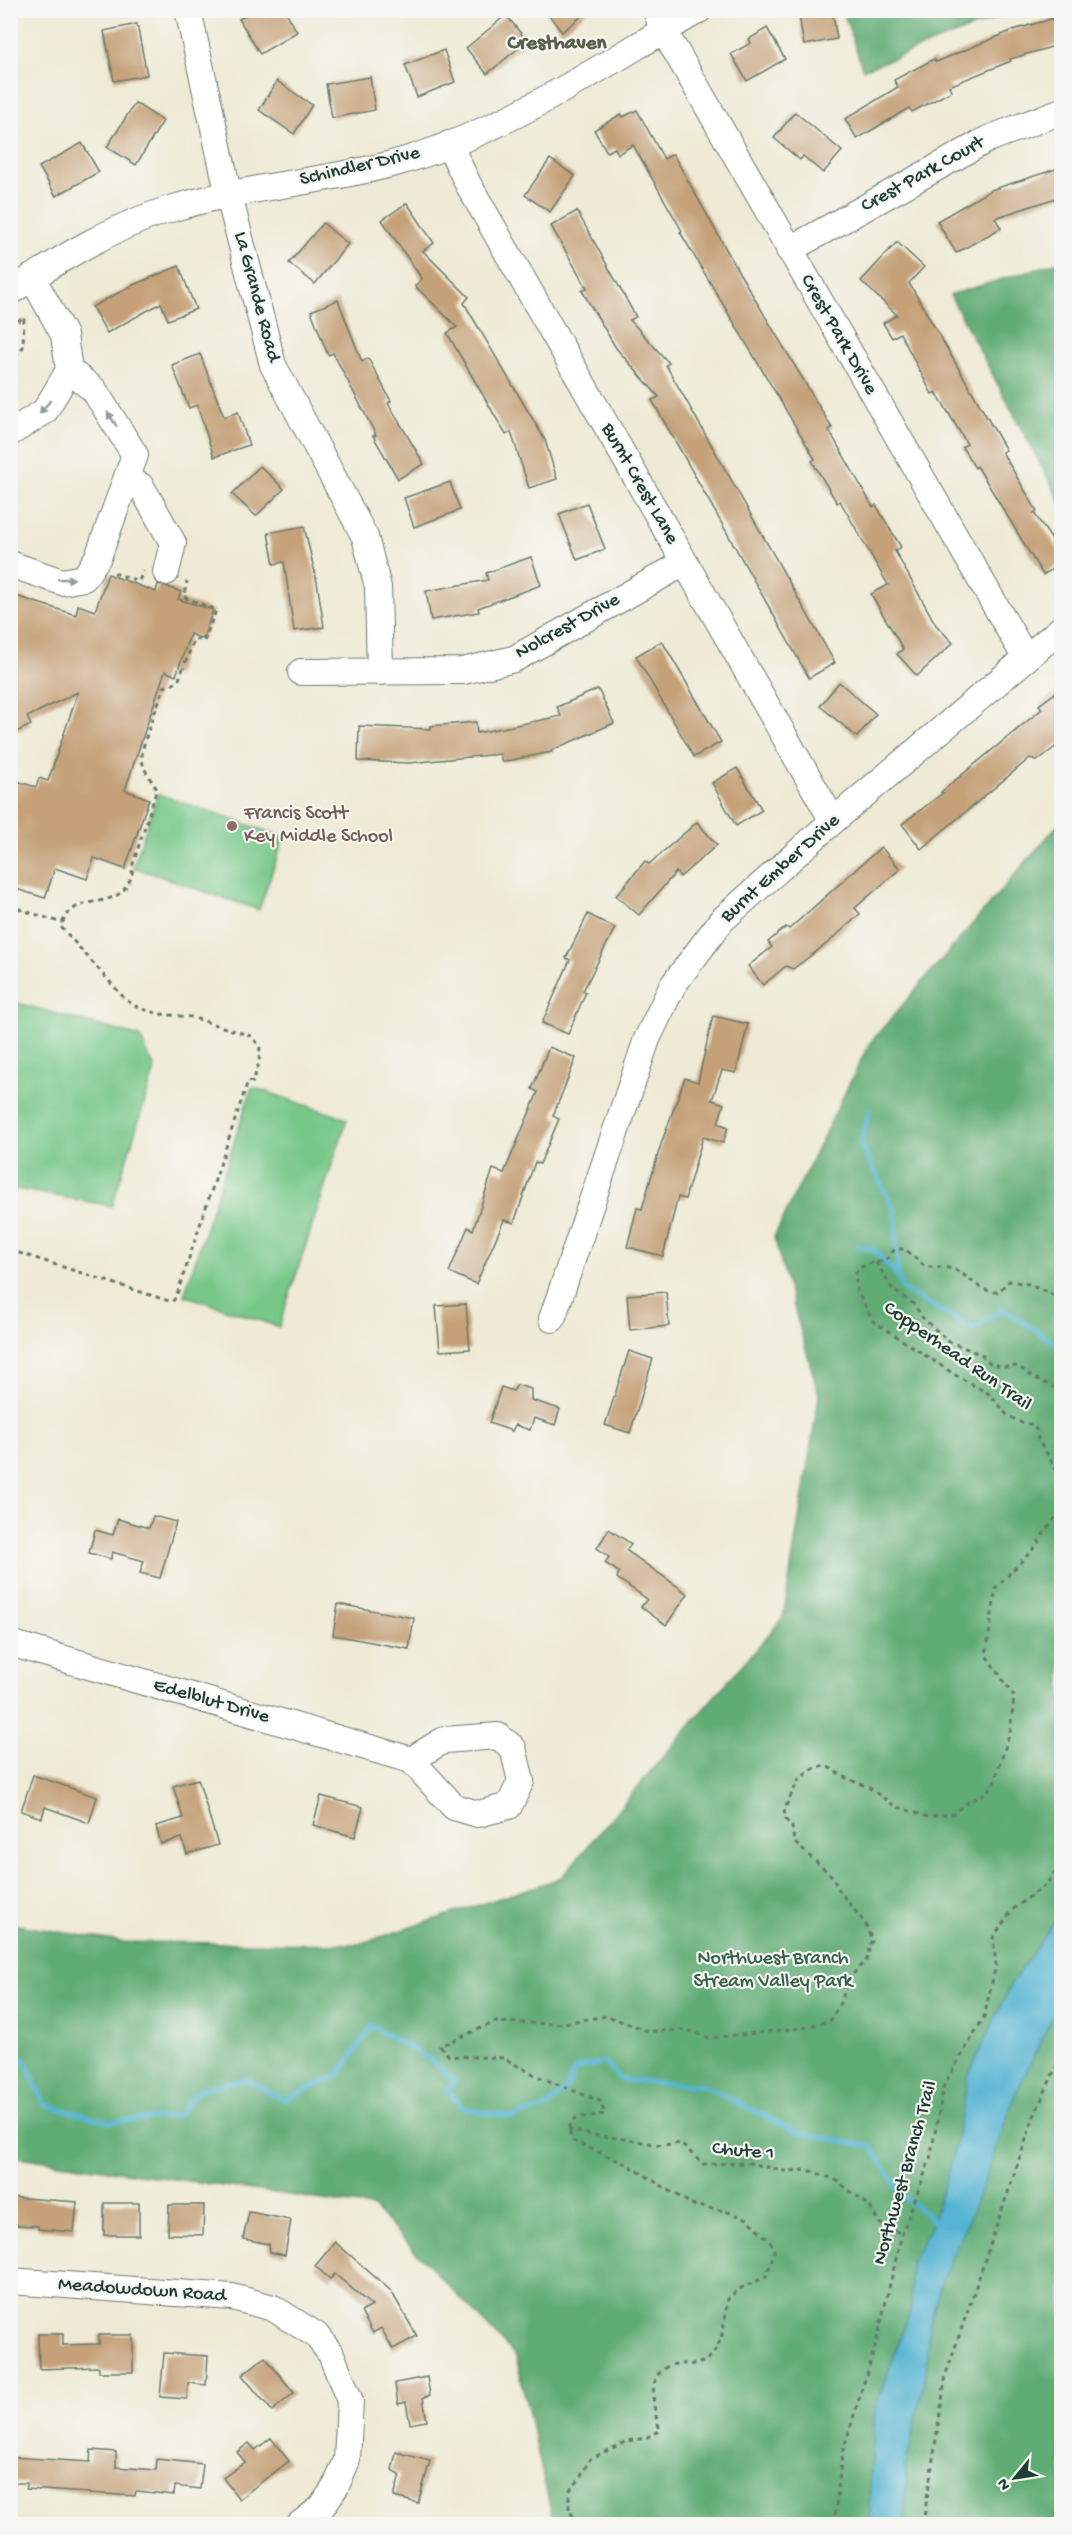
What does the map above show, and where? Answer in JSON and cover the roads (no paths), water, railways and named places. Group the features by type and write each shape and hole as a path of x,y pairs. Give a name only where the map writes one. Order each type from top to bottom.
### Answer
{"street":[{"name":"La Grande Road","path":"188,10 229,196 273,365 365,537 378,587 380,672"},
{"name":"Schindler Drive","path":"10,292 77,249 121,226 169,209 399,162 449,144 516,116 660,20 699,10"},
{"name":"Crest Park Drive","path":"660,20 789,250 1025,657"},
{"name":"Crest Park Court","path":"789,250 988,139 1062,111"},
{"name":"Burnt Crest Lane","path":"449,144 468,184 833,821"},
{"path":"10,433 45,411 69,370 64,334 32,278"},
{"path":"10,564 62,582 84,578 98,557 135,455 94,390 69,370"},
{"path":"126,480 141,486 173,543 166,572"},
{"name":"Nolcrest Drive","path":"301,672 463,671 514,659 684,563"},
{"name":"Burnt Ember Drive","path":"552,1319 647,1039 673,984 722,920 833,821 1062,628"},
{"name":"Edelblut Drive","path":"10,1643 411,1760"},
{"name":"Meadowdown Road","path":"10,2281 232,2297 273,2308 316,2335 331,2354 350,2401 347,2460 336,2486 321,2508 300,2524"}],"water":[{"path":"1061,1912 1061,1999 1014,2097 982,2188 942,2280 929,2327 926,2371 906,2466 905,2524 872,2524 869,2505 875,2408 911,2309 911,2262 930,2229 953,2156 969,2074 1011,1984"}],"waterway":[{"path":"870,1111 860,1143 895,1211 898,1276 902,1289 973,1329 1003,1309 1062,1348"},
{"path":"858,1246 874,1250 898,1276"},
{"path":"10,2051 25,2060 45,2105 109,2122 177,2116 199,2090 245,2079 285,2100 339,2075 372,2026 429,2059 455,2081 447,2090 463,2108 513,2117 546,2108 567,2088 575,2069 604,2062 621,2080 705,2086 797,2132 872,2147 900,2193 938,2224"}],"place":[{"name":"Francis Scott Key Middle School","path":"232,826"}],"district":[{"name":"Cresthaven","path":"557,44"}],"park label":[{"name":"Northwest Branch Stream Valley Park","path":"773,1970"}]}
